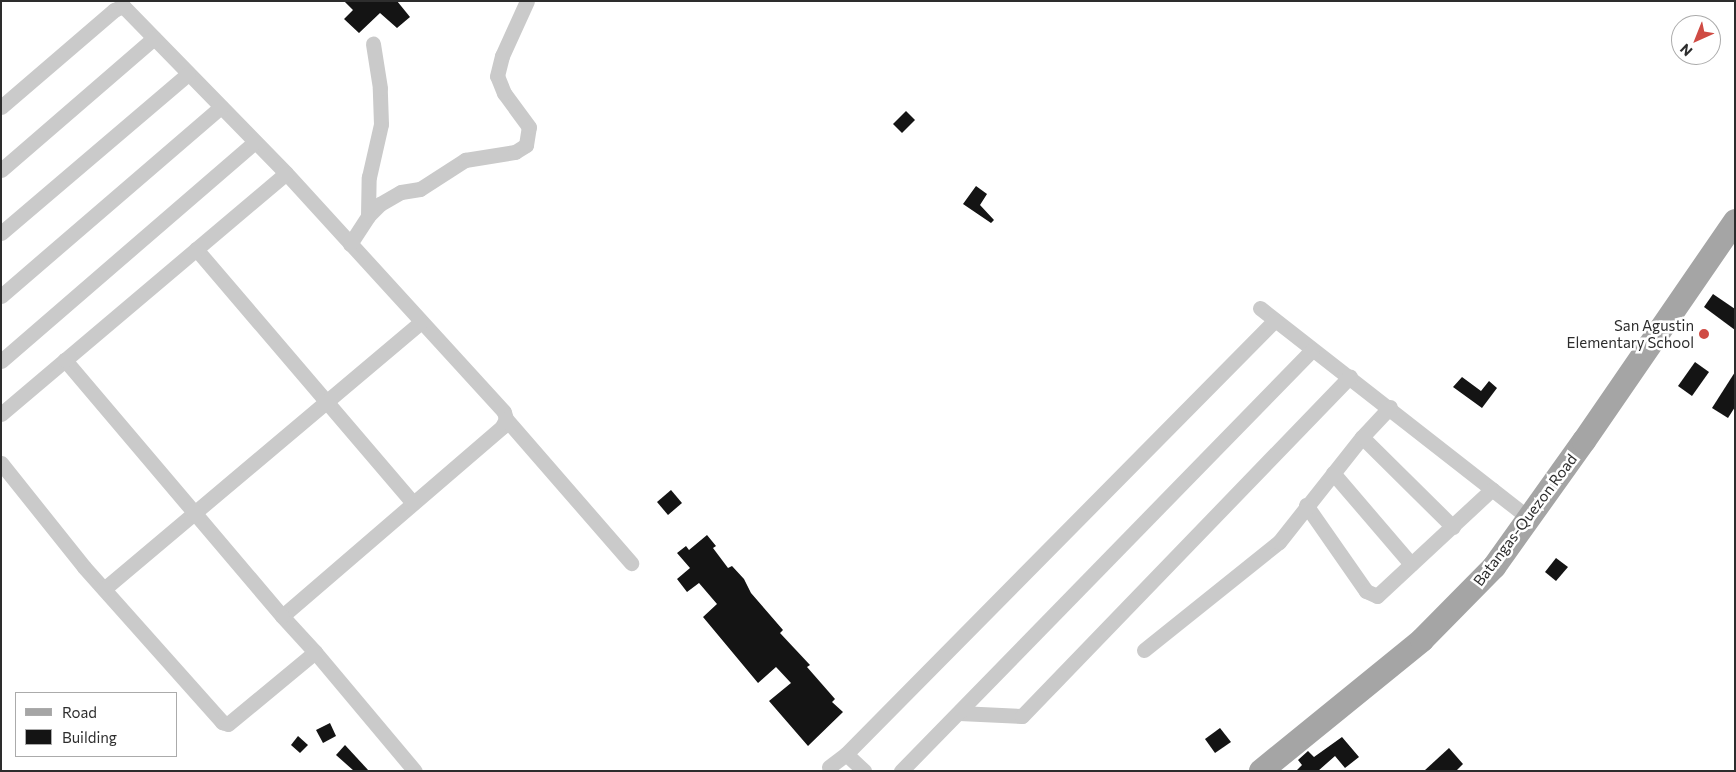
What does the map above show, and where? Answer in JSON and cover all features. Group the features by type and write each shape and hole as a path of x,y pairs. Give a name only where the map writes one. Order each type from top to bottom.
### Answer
{"main road":[{"name":"Batangas-Quezon Road","path":"1261,771 1422,640 1494,567 1735,221"}],"street":[{"path":"350,244 368,216 387,200 402,192 420,189 465,160 515,152 526,145 529,128 504,93 497,76 502,56 527,1"},
{"path":"1,107 114,10 122,6 286,173 421,322 631,563"},
{"path":"1,170 154,38"},
{"path":"368,216 369,177 381,124 380,88 373,44"},
{"path":"1,233 188,74"},
{"path":"1,296 221,107"},
{"path":"1,360 255,142"},
{"path":"1,414 286,173"},
{"path":"196,250 413,503"},
{"path":"1260,308 1312,350 1390,407 1529,518"},
{"path":"830,767 846,754 1275,320"},
{"path":"104,589 421,322"},
{"path":"900,771 959,713 1312,350"},
{"path":"65,360 415,771"},
{"path":"959,713 1022,716 1350,376"},
{"path":"1144,650 1268,552 1362,436 1390,407"},
{"path":"282,616 502,427 506,419"},
{"path":"1362,436 1453,527"},
{"path":"1,463 104,589 222,722 228,724 315,652"},
{"path":"1333,473 1411,564"},
{"path":"1306,505 1372,596 1384,591 1492,489"},
{"path":"846,754 864,771"}],"building":[{"path":"344,1 397,1 410,17 397,28 380,13 359,33 344,19 353,10"},
{"path":"906,111 915,120 902,133 893,124"},
{"path":"976,186 987,194 980,205 994,220 991,223 963,204"},
{"path":"1713,294 1735,309 1735,330 1704,307"},
{"path":"1695,362 1709,372 1692,396 1678,386"},
{"path":"1735,372 1735,407 1728,418 1712,408"},
{"path":"1462,377 1481,391 1489,381 1497,388 1482,408 1453,387"},
{"path":"671,490 682,503 668,515 657,502"},
{"path":"707,535 716,546 713,548 728,568 732,566 744,579 751,593 783,630 780,633 810,665 807,667 835,699 832,702 843,712 808,746 769,701 791,683 776,667 758,683 703,617 717,604 699,583 687,592 677,579 690,568 677,553 686,546 689,550"},
{"path":"1556,558 1568,567 1556,581 1545,572"},
{"path":"330,723 336,736 323,743 316,730"},
{"path":"1220,728 1231,742 1215,753 1205,739"},
{"path":"298,736 308,745 300,753 291,745"},
{"path":"1342,737 1359,757 1345,768 1335,756 1318,771 1296,771 1302,765 1298,760 1308,751 1314,757"},
{"path":"345,745 369,771 354,771 336,755"},
{"path":"1449,748 1463,764 1456,771 1424,771"}],"place":[{"name":"San Agustin Elementary School","path":"1704,334"}]}
